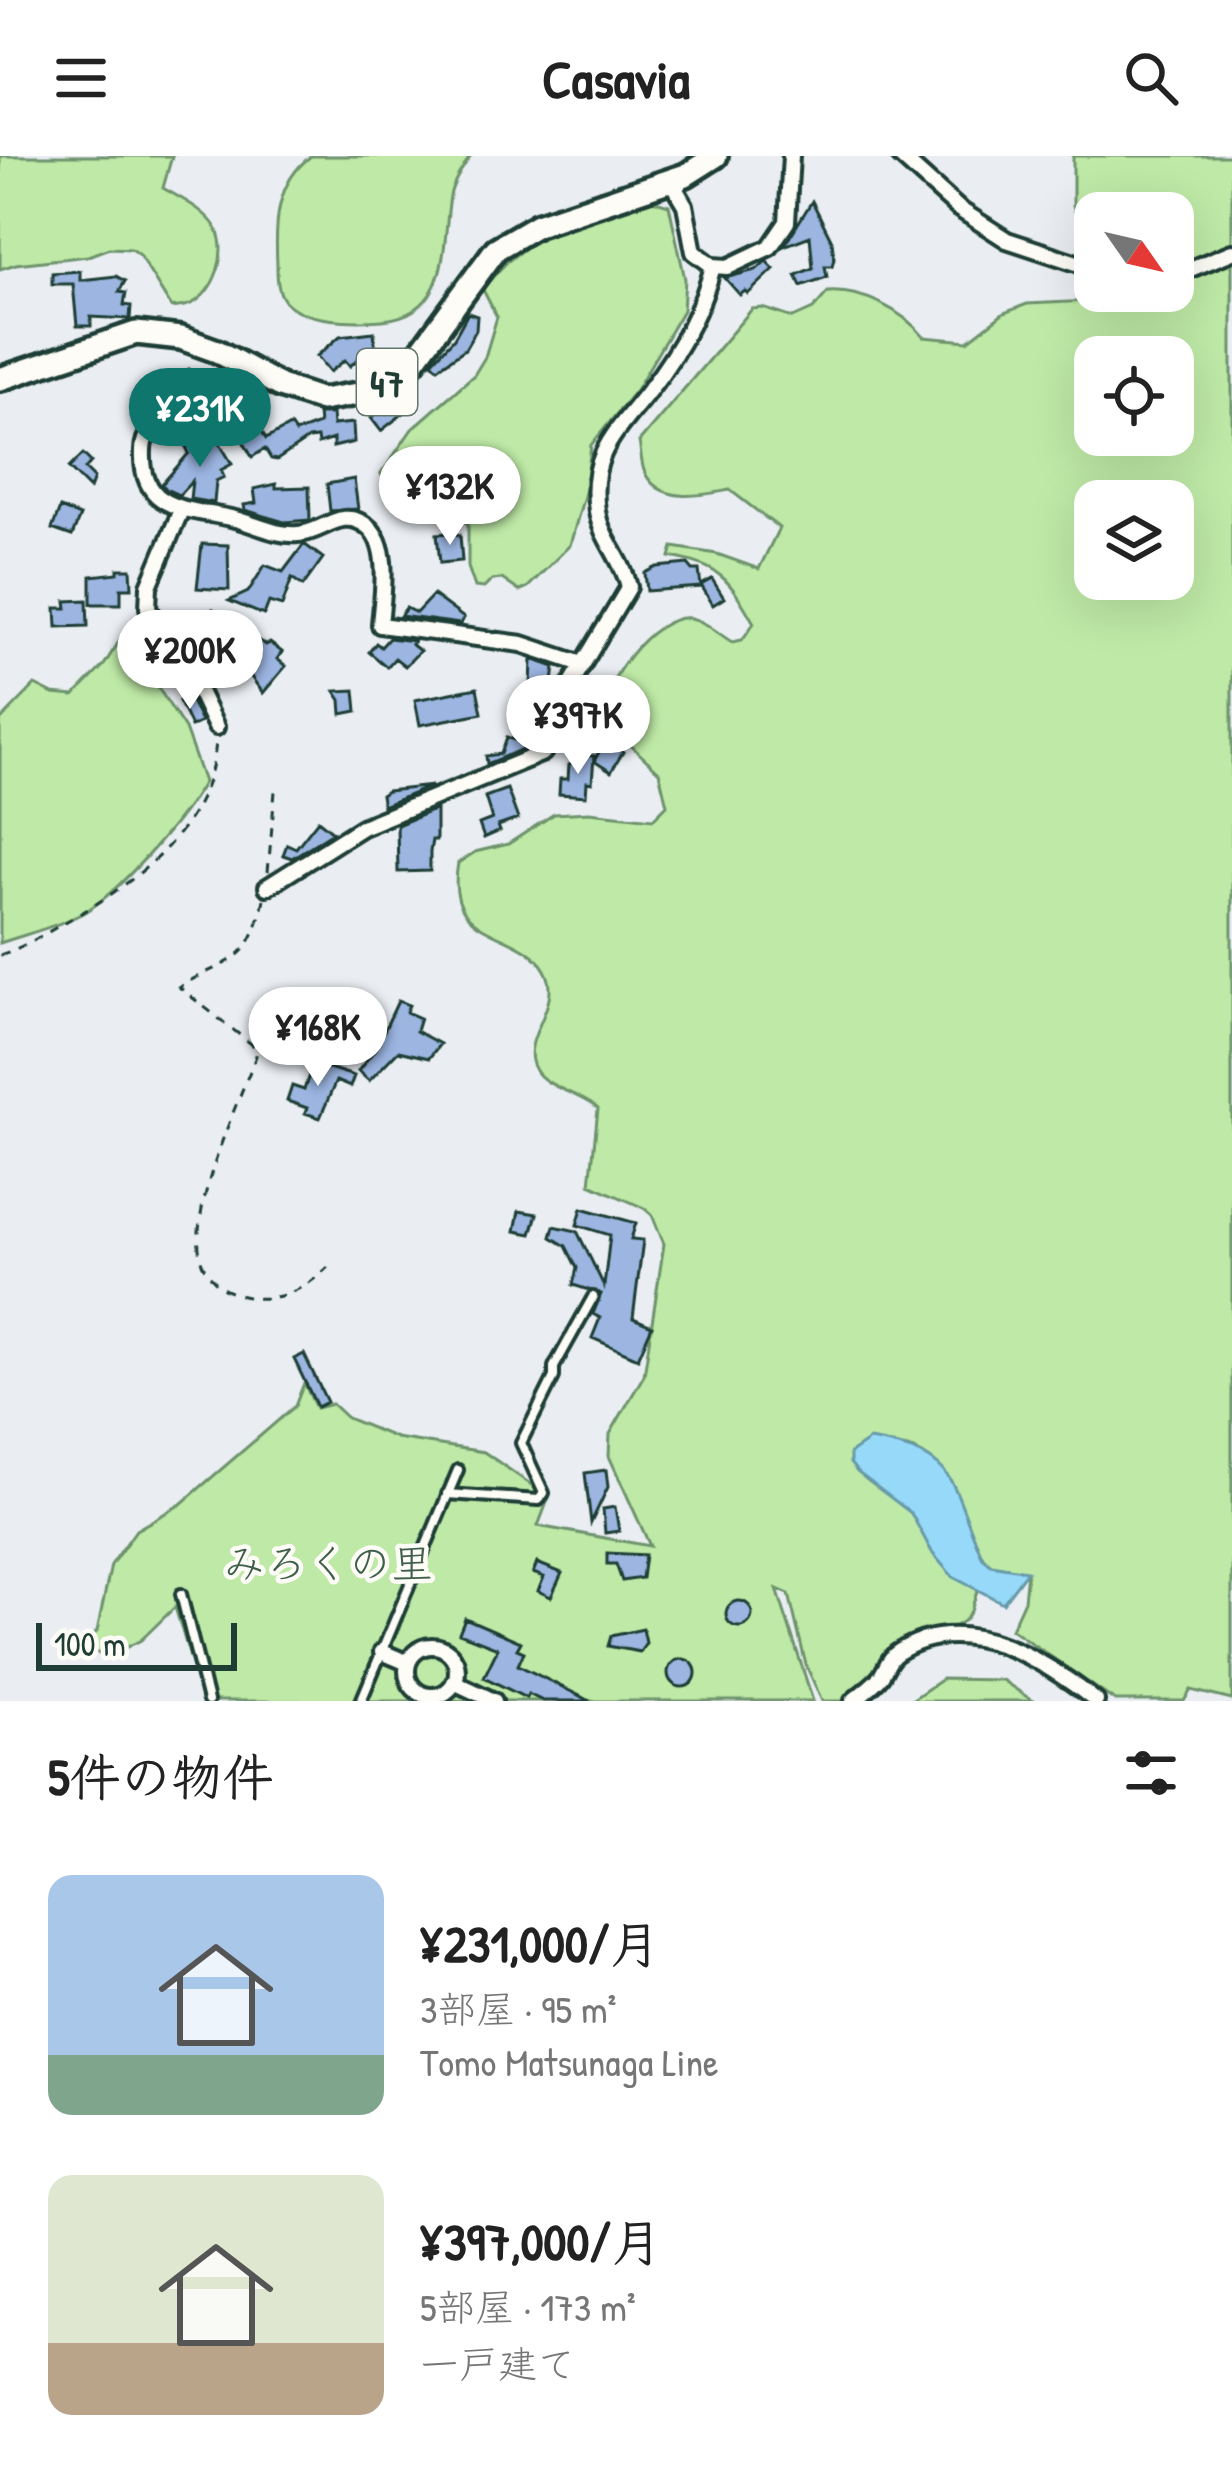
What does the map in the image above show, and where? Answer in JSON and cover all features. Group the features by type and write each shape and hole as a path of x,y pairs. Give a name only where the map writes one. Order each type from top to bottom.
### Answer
{"main road":[{"name":"47","path":"0,379 136,333 181,338 218,351 252,372 322,400 375,391 413,362 496,249 537,225 686,175 716,156"}],"street":[{"path":"686,175 675,188 685,205 694,252 712,266 742,263 770,247 787,222 790,156"},
{"path":"900,156 959,208 1007,240 1074,262"},
{"path":"1194,268 1232,252"},
{"path":"267,886 362,827 543,753 557,732 582,664 629,586 624,565 601,530 596,508 596,470 603,447 674,354 706,292 712,266"},
{"path":"252,372 200,416 187,420 170,416 155,424 143,442 142,463 150,487 181,510 283,534 302,535 341,518 353,518 371,528 377,539 382,563 380,625 522,644 582,664"},
{"path":"181,510 149,586 148,608 185,662 216,727"},
{"path":"853,1701 880,1678 891,1657 918,1640 952,1636 982,1639 1022,1652 1096,1701"},
{"path":"455,1701 459,1684 455,1662 437,1646 422,1648 408,1663 409,1683 422,1694 439,1695 459,1684"},
{"path":"382,1652 408,1663"},
{"path":"459,1684 494,1701"}],"lane":[{"path":"447,1494 539,1501 544,1493 521,1443 592,1297"},
{"path":"361,1701 458,1470"},
{"path":"181,1594 208,1701"}],"path":[{"path":"0,955 102,904 165,850 201,796 216,746 216,727"},
{"path":"275,791 267,886 257,934 236,961 179,987 255,1047 256,1056 210,1180 200,1228 200,1258 220,1287 255,1296 288,1297 308,1287 328,1267"}],"green space":[{"path":"0,156 172,156 163,188 206,216 220,238 220,260 207,291 189,305 172,308 131,249 109,248 88,256 0,269"},
{"path":"311,156 471,156 451,190 439,274 421,305 383,320 345,321 305,314 285,301 277,274 280,206 290,179"},
{"name":"みろくの里","path":"1073,156 1232,156 1232,1700 1191,1690 1184,1701 1115,1701 1011,1629 1024,1600 1027,1572 991,1565 983,1558 940,1469 906,1448 882,1446 850,1453 851,1464 910,1512 952,1573 978,1588 965,1620 884,1670 846,1701 822,1701 806,1665 789,1594 777,1589 813,1701 203,1701 175,1607 141,1640 105,1658 86,1645 97,1631 111,1565 136,1530 181,1504 295,1406 304,1383 316,1408 332,1404 347,1418 396,1438 484,1452 549,1497 538,1526 650,1546 609,1456 610,1434 644,1375 664,1244 644,1208 590,1184 598,1109 546,1081 531,1057 549,996 545,970 519,946 472,921 456,889 458,863 475,852 508,844 554,814 589,812 653,819 667,805 659,772 605,721 609,690 630,655 660,627 695,619 732,642 742,640 754,623 721,576 670,557 673,547 717,554 759,569 779,528 730,490 683,495 661,490 645,473 639,442 752,309 793,318 813,309 828,292 855,294 905,318 924,337 968,341 1004,313 1027,304 1074,302 1074,312 1194,312 1194,192 1074,192 1074,208"},
{"path":"638,196 669,205 685,279 683,310 636,390 591,445 586,489 570,545 519,591 502,579 475,587 468,567 468,524 455,515 402,500 381,474 412,429 474,375 485,357 497,317 482,288 545,232"},
{"path":"150,617 145,637 157,686 185,729 204,782 148,854 96,904 61,923 0,943 0,721 35,685 53,694 74,696 104,665 134,618"},
{"path":"942,1679 1002,1680 1033,1701 910,1701"}],"water":[{"path":"869,1440 922,1454 937,1464 956,1492 983,1558 991,1565 1027,1571 1003,1603 953,1577 933,1554 911,1513 857,1472 850,1453"}],"building":[{"path":"812,201 832,241 834,258 832,266 825,266 827,277 801,286 796,275 813,268 810,236 784,246"},
{"path":"766,261 774,269 748,294 740,295 725,278 756,270"},
{"path":"80,271 80,280 116,276 125,281 119,292 126,293 124,305 131,306 130,319 91,317 91,326 77,326 73,284 52,284 52,273"},
{"path":"468,313 477,316 476,330 465,349 438,368 432,362"},
{"path":"374,332 376,353 364,354 350,366 345,360 330,372 317,356 340,336"},
{"path":"189,369 216,391 191,405 162,408 185,388 177,379"},
{"path":"407,385 419,401 381,431 371,418"},
{"path":"318,414 332,414 333,425 353,423 354,442 333,447 333,439 318,444 317,438 308,439 277,460 265,449 252,457 235,427 254,417 266,439 290,426 295,433 319,424"},
{"path":"213,432 232,464 221,470 224,477 216,481 214,503 190,499 192,481 179,495 166,489 162,484 189,453 186,447"},
{"path":"83,454 91,462 85,469 94,478 90,489 69,468"},
{"path":"354,479 358,509 330,511 327,484"},
{"path":"276,484 276,488 309,487 310,520 284,522 245,510 244,505 256,503 254,489"},
{"path":"60,508 80,516 72,536 52,529"},
{"path":"437,534 460,535 462,561 440,563"},
{"path":"202,544 228,545 229,590 197,588"},
{"path":"304,544 323,558 303,586 292,578 282,606 269,602 264,615 229,601 248,592 265,565 283,572"},
{"path":"688,564 699,570 701,587 647,591 645,573"},
{"path":"118,569 131,569 132,588 121,588 121,604 91,604 91,576 118,573"},
{"path":"712,579 724,598 713,605 701,585"},
{"path":"433,595 464,618 460,624 400,616 406,608 416,613"},
{"path":"87,600 88,626 57,627 56,608 67,608 66,601"},
{"path":"213,609 229,641 214,647 196,617"},
{"path":"250,636 282,652 277,659 286,666 263,693 231,650"},
{"path":"389,638 414,641 411,644 420,651 405,666 395,658 387,667 369,652"},
{"path":"532,659 555,667 547,727 536,744 487,764 486,756 501,754 507,737 522,743 530,714"},
{"path":"477,688 482,713 420,725 415,700"},
{"path":"355,690 357,711 342,714 335,691"},
{"path":"189,697 201,722 191,727 179,701"},
{"path":"605,741 623,752 611,772 594,761"},
{"path":"573,755 594,756 586,796 559,794 560,779 568,779 569,765 575,763"},
{"path":"432,786 383,806 381,795 387,791"},
{"path":"507,789 518,819 498,826 500,831 484,838 479,824 492,819 485,797"},
{"path":"436,809 430,871 398,872 397,825"},
{"path":"318,820 333,832 292,858 283,855 287,844 296,848"},
{"path":"398,1001 409,1005 406,1012 420,1018 416,1031 440,1044 429,1058 398,1051 369,1081 358,1071 379,1044 373,1041 379,1029 384,1031"},
{"path":"313,1063 354,1076 350,1087 336,1081 320,1118 287,1101 292,1086 304,1090"},
{"path":"582,1208 636,1223 631,1239 643,1240 633,1318 652,1326 638,1358 592,1338 600,1318 593,1314 601,1294 573,1285 577,1268 566,1246 551,1237 554,1226 577,1231 604,1286 610,1235 577,1225"},
{"path":"519,1211 537,1214 531,1234 515,1231"},
{"path":"304,1354 327,1402 317,1407 294,1359"},
{"path":"606,1470 608,1487 591,1523 585,1473"},
{"path":"615,1507 619,1531 605,1533 603,1509"},
{"path":"607,1553 645,1555 642,1578 622,1581 616,1564 607,1564"},
{"path":"537,1563 562,1573 551,1597 538,1591 544,1577 533,1573"},
{"path":"739,1601 749,1604 749,1624 739,1627 729,1624 726,1614 729,1604"},
{"path":"465,1618 521,1642 517,1649 524,1652 518,1665 590,1701 543,1701 528,1694 526,1698 484,1677 498,1648 459,1633"},
{"path":"643,1629 646,1643 640,1652 608,1646 611,1636"},
{"path":"682,1659 692,1663 696,1673 692,1683 682,1687 672,1683 668,1673 672,1663"}]}
